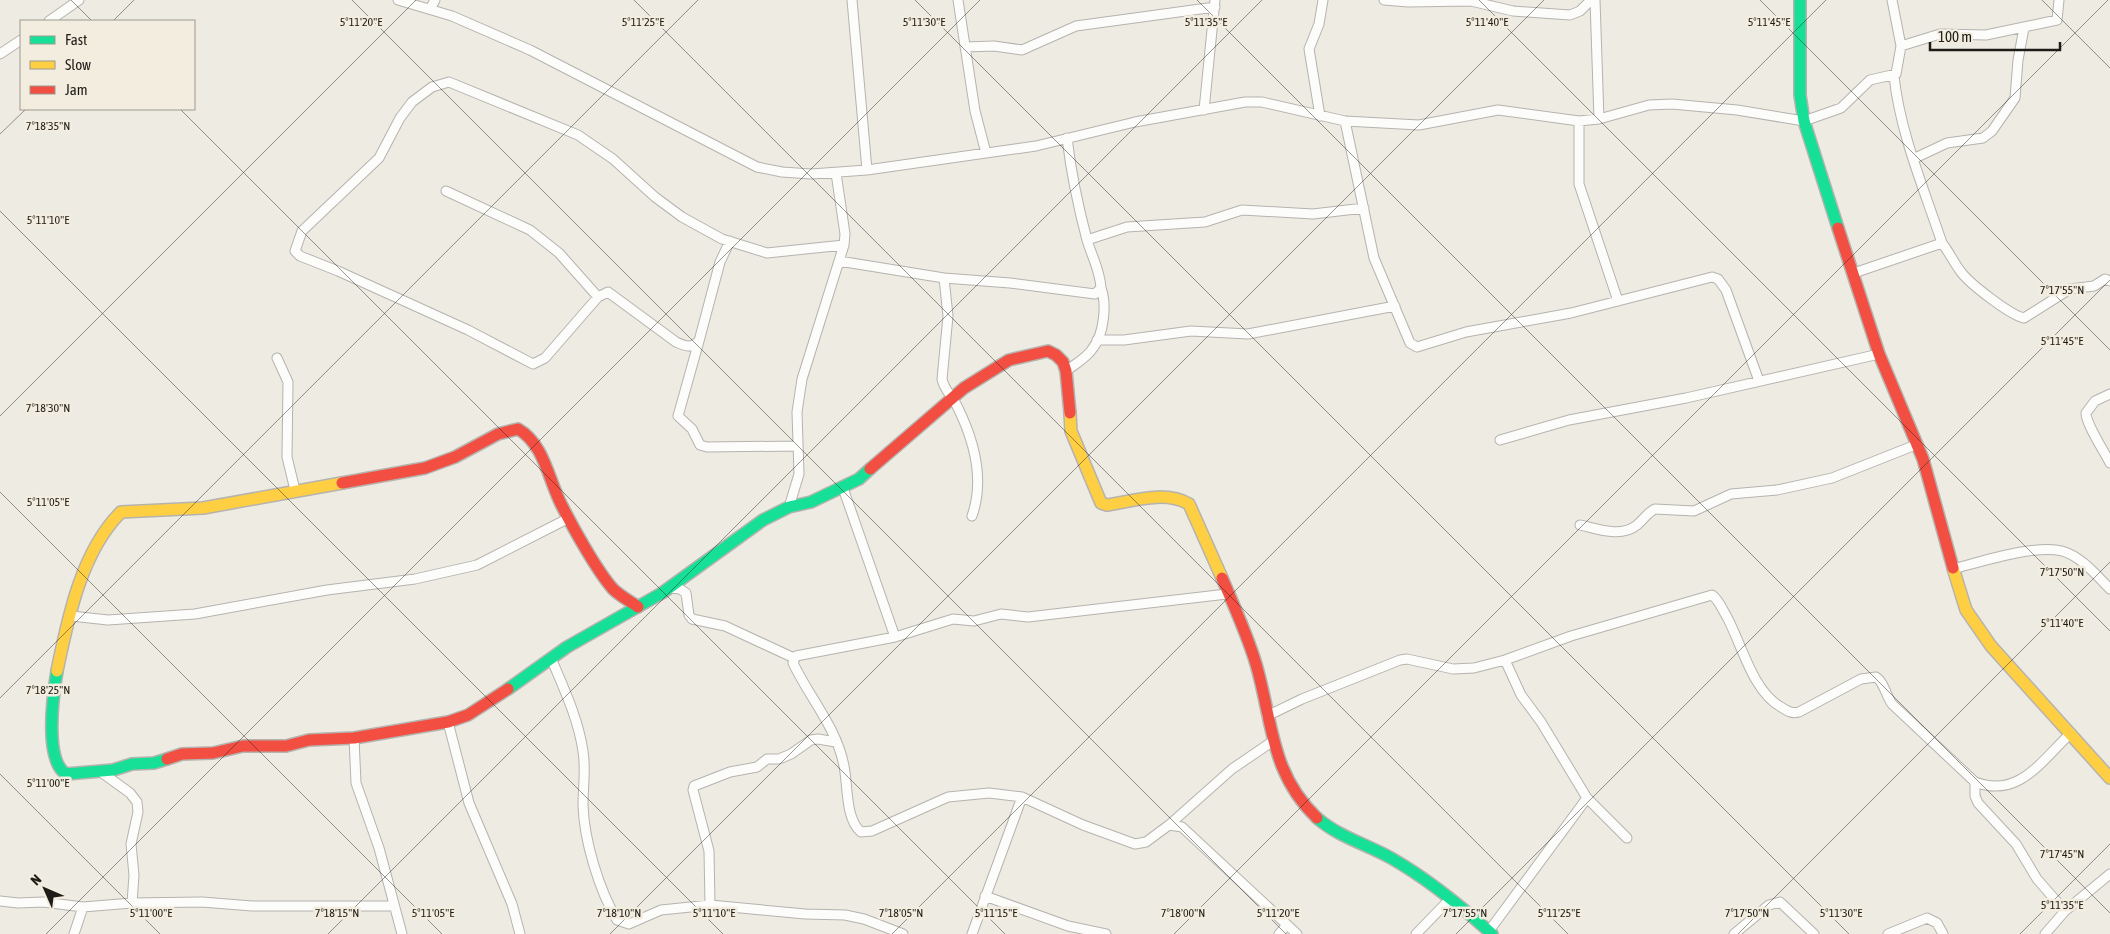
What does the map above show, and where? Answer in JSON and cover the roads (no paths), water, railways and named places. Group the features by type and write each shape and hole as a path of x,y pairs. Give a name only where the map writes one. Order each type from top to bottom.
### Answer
{"street":[{"path":"50,20 79,0"},
{"path":"398,0 452,16 553,61 757,167 782,172 836,173 986,154 1036,146 1135,122 1245,102 1262,102 1345,121 1419,125 1498,110 1579,121 1599,119 1649,106 1672,104 1737,110 1804,121 1841,108 1870,80 1877,76 1894,76"},
{"path":"430,9 435,0"},
{"path":"852,0 867,170"},
{"path":"958,0 974,111 986,154"},
{"path":"1320,116 1309,48 1319,24 1323,0"},
{"path":"1384,0 1408,2 1471,1 1513,11 1570,15 1580,11 1590,0"},
{"path":"1595,0 1599,119"},
{"path":"1800,0 1800,95 1804,121 1879,354 1918,444 1966,610 1976,628 2110,778"},
{"path":"1892,0 1901,46 1897,70 1894,76 1896,94 1913,159 1942,243 1962,273 1971,282 2019,317 2030,316 2070,289 2094,286 2105,279 2110,280"},
{"path":"1901,46 1940,34 1986,35 2024,28 2058,18 2060,0"},
{"path":"965,48 994,46 1022,50 1076,26 1215,4 1204,110"},
{"path":"1913,159 1948,143 1983,138 1992,131 2015,98 2018,60 2024,28"},
{"path":"0,54 20,41"},
{"path":"699,341 691,346 676,342 608,292 598,297 545,358 533,364 468,330 355,278 300,256 295,251 302,231 380,158 400,118 412,102 432,87 449,82 578,135 613,160 654,197 682,217 730,241 767,253 844,245"},
{"path":"1345,121 1374,258 1410,343 1417,347 1466,332 1571,313 1712,277 1718,279 1726,290 1759,381"},
{"path":"1579,121 1579,184 1618,302"},
{"path":"1066,138 1072,180 1087,240 1097,265 1105,305 1097,340 1089,354 1066,371"},
{"path":"789,507 797,485 797,412 802,379 844,245 845,234 836,173"},
{"path":"446,191 530,230 559,253 598,297"},
{"path":"1087,240 1127,227 1205,222 1242,210 1313,214 1364,208"},
{"path":"730,241 720,262 678,416 692,429 700,445 707,447 798,446"},
{"path":"1854,273 1942,243"},
{"path":"839,261 944,278 1010,283 1093,295 1101,288"},
{"path":"944,278 948,316 942,380 944,388 953,398 966,424 976,460 977,501 972,516"},
{"path":"1097,340 1124,340 1191,332 1248,334 1394,306"},
{"path":"638,607 614,590 602,573 569,518 530,436 518,429 512,428 455,457 425,468 203,508 121,512 104,530 80,588 62,649 54,692 53,749 55,763 61,772 66,774 101,772 132,764 154,763 182,754 213,753 243,746 286,746 309,740 354,738 448,722 468,715 551,658 638,607 669,588 749,530 789,507 811,502 843,488 875,465 953,398 986,373 1010,360 1048,351 1056,355 1063,362 1066,371 1071,431 1101,503 1107,505 1150,498 1185,500 1189,504 1255,661 1272,741 1282,771 1289,785 1315,817 1338,834 1388,856 1451,898 1490,932 1587,798"},
{"path":"1500,440 1569,420 1686,398 1879,354"},
{"path":"278,358 288,382 287,457 295,490"},
{"path":"2110,394 2095,401 2086,413 2087,422 2102,445 2110,463"},
{"path":"1580,525 1613,532 1624,531 1637,525 1650,512 1655,510 1694,511 1731,494 1777,490 1832,478 1918,444"},
{"path":"843,488 895,637"},
{"path":"71,616 108,620 195,614 327,590 415,579 483,562 569,518"},
{"path":"1953,569 2016,553 2049,550 2062,551 2083,563 2110,589"},
{"path":"669,588 680,589 686,593 689,615 692,619 725,626 794,658 895,637 953,620 974,621 1001,614 1028,617 1227,594"},
{"path":"1267,716 1302,699 1400,660 1407,659 1453,669 1466,669 1505,660 1571,636 1712,595 1718,601 1735,633 1761,690 1774,703 1795,713 1861,679 1876,677 1880,679 1885,694 1892,704 1975,782 1988,787 1998,787 2017,782 2036,768 2070,733"},
{"path":"551,658 579,728 584,754 583,806 586,827 601,887 618,920 629,924 661,910 710,905 805,914 845,915 864,919 903,934"},
{"path":"794,658 793,663 802,682 836,742 844,764 854,823 860,832 872,831 948,797 989,793 1022,796 1084,825 1135,844 1146,842 1169,826 1232,769 1272,741"},
{"path":"1505,660 1521,695 1541,722 1587,798 1627,838"},
{"path":"448,722 469,803 512,904 520,934"},
{"path":"354,738 356,784 379,848 402,934"},
{"path":"710,905 709,851 693,790 694,786 730,772 757,766 766,759 782,758 812,740 836,742"},
{"path":"101,772 130,793 136,802 138,812 131,844 134,875 132,903"},
{"path":"1975,782 1974,788 1978,802 2016,844 2038,879 2065,911"},
{"path":"972,934 1022,796"},
{"path":"1169,826 1182,827 1286,926 1297,934"},
{"path":"2045,934 2065,911 2110,874"},
{"path":"985,896 1068,926 1106,934"},
{"path":"1416,934 1451,898"},
{"path":"0,901 18,903 43,902 83,907 132,903 202,902 235,906 301,904 351,908 394,906"},
{"path":"1734,934 1769,905 1780,902 1814,934"},
{"path":"74,934 83,907"},
{"path":"1888,934 1927,918 1937,922 1943,934"},
{"path":"1280,934 1286,926"}]}
